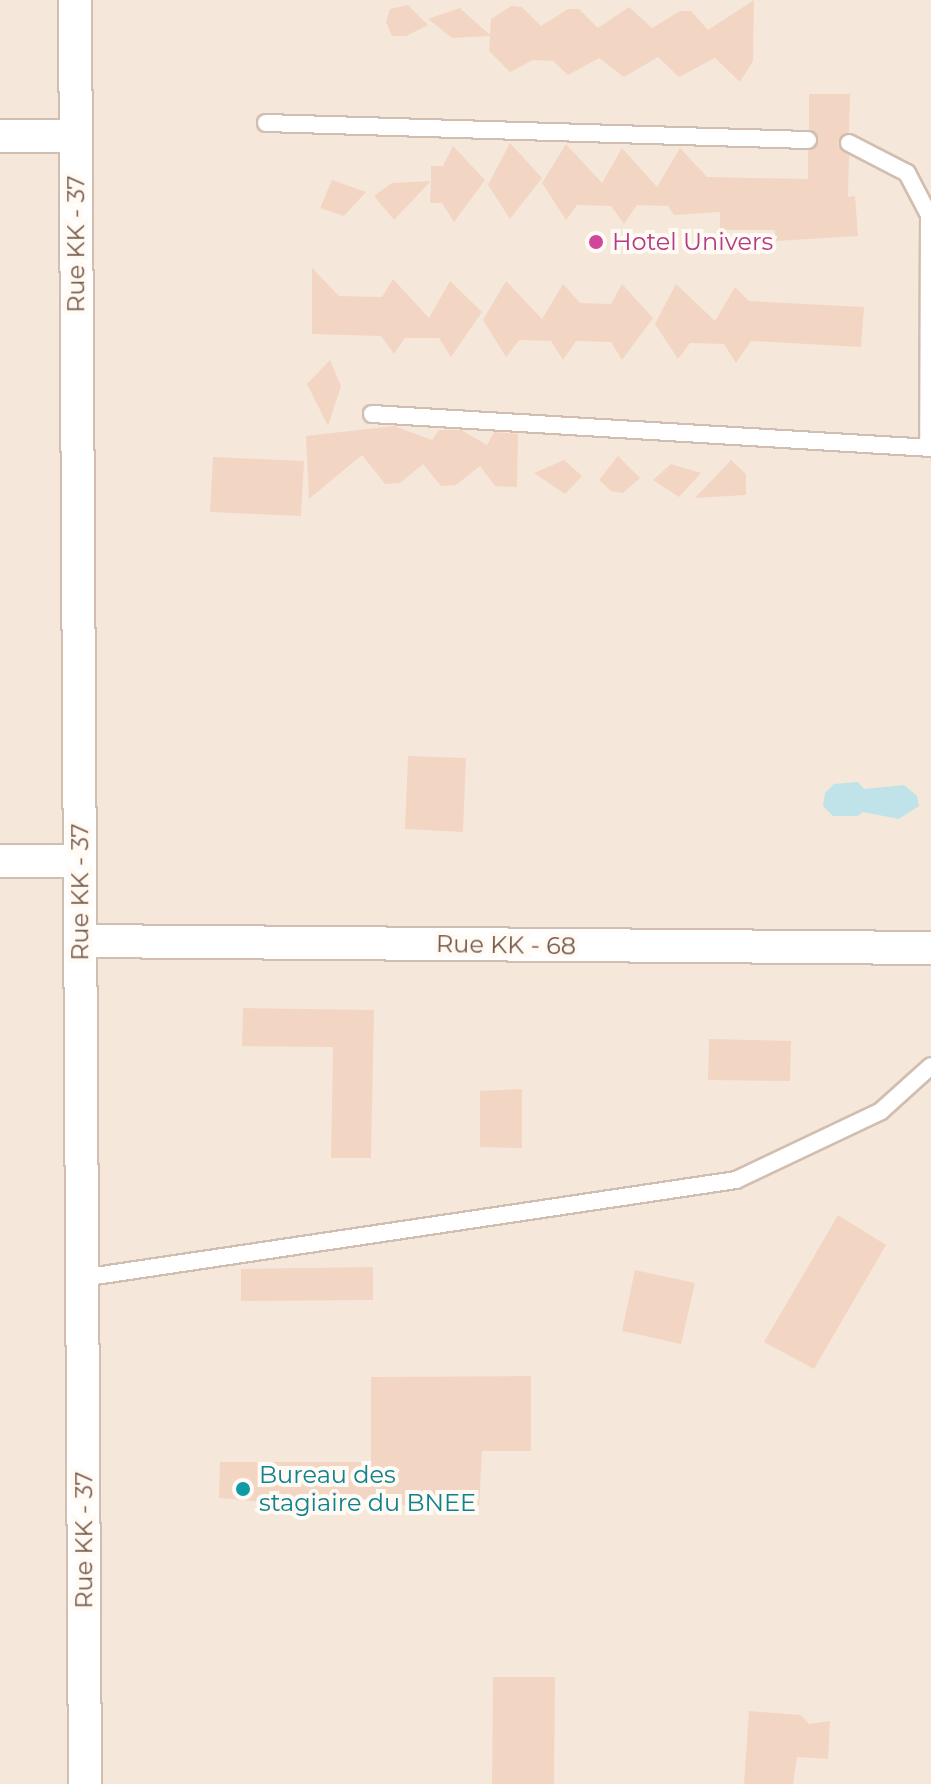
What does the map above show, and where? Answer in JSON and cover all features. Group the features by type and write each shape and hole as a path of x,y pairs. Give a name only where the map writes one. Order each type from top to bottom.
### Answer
{"street":[{"name":"Rue KK - 37","path":"75,0 85,1784"},
{"path":"0,136 75,136"},
{"path":"0,861 80,861"},
{"name":"Rue KK - 68","path":"80,941 931,948"}],"lane":[{"path":"266,123 808,140"},
{"path":"372,414 930,448 929,215 907,173 849,143"},
{"path":"82,1278 736,1180 881,1111 931,1066"}],"shaded area":[{"path":"0,0 931,0 931,1784 0,1784"}],"water":[{"path":"858,782 864,789 904,785 917,796 919,806 899,819 863,812 858,816 833,816 823,806 825,793 834,784"}],"building":[{"path":"754,0 753,61 740,82 715,58 679,77 658,57 624,77 599,58 568,75 553,61 533,60 510,72 489,51 490,36 452,38 428,19 460,8 490,35 491,19 511,6 522,7 541,26 568,9 579,9 598,28 629,7 652,28 680,11 691,11 708,30"},
{"path":"408,5 428,25 406,36 392,36 386,22 390,9"},
{"path":"809,94 850,94 849,132 838,144 849,155 848,197 855,196 858,236 776,241 775,230 720,230 720,212 674,215 668,206 637,205 624,224 611,206 577,205 566,220 542,183 566,144 602,183 622,148 657,187 680,148 707,177 808,179 808,151 819,140 809,129"},
{"path":"510,143 542,178 510,219 488,185"},
{"path":"453,146 485,180 454,222 442,203 430,203 431,166 443,166"},
{"path":"332,180 366,192 344,216 320,208"},
{"path":"431,181 394,220 374,196 392,183"},
{"path":"312,268 339,296 382,297 393,279 429,318 450,281 482,312 451,357 439,338 405,338 394,354 381,336 312,334"},
{"path":"506,281 542,319 563,284 580,303 611,304 622,284 653,318 622,360 611,342 576,341 563,360 551,341 519,340 506,357 483,320"},
{"path":"676,284 715,321 735,287 749,301 864,307 861,347 751,341 736,363 724,344 690,343 678,359 655,324"},
{"path":"330,360 341,386 328,426 307,384"},
{"path":"394,426 432,440 439,430 461,430 487,445 494,432 518,434 517,487 495,486 480,466 456,485 441,486 423,464 400,483 385,484 362,455 309,499 306,436"},
{"path":"618,456 640,478 623,493 611,491 599,480"},
{"path":"213,457 304,461 301,516 210,512"},
{"path":"564,460 582,476 565,494 534,473"},
{"path":"731,460 746,474 746,495 695,498"},
{"path":"671,464 701,473 679,497 653,480"},
{"path":"408,756 466,758 463,832 405,829"},
{"path":"243,1008 374,1010 371,1158 331,1158 333,1047 242,1046"},
{"path":"709,1039 791,1041 790,1081 708,1080"},
{"path":"522,1089 522,1148 480,1147 480,1091"},
{"path":"838,1215 886,1245 814,1369 764,1342"},
{"path":"373,1267 373,1300 241,1301 241,1269"},
{"path":"635,1270 695,1283 681,1344 622,1331"},
{"path":"531,1376 531,1451 482,1451 479,1508 368,1504 368,1499 266,1502 219,1498 220,1462 371,1462 371,1377"},
{"path":"493,1677 555,1677 554,1784 492,1784"},
{"path":"749,1711 801,1715 809,1724 830,1721 828,1759 797,1757 793,1784 744,1784"}],"place":[{"name":"Hotel Univers","path":"596,242"},
{"name":"Bureau des stagiaire du BNEE","path":"243,1489"}]}
